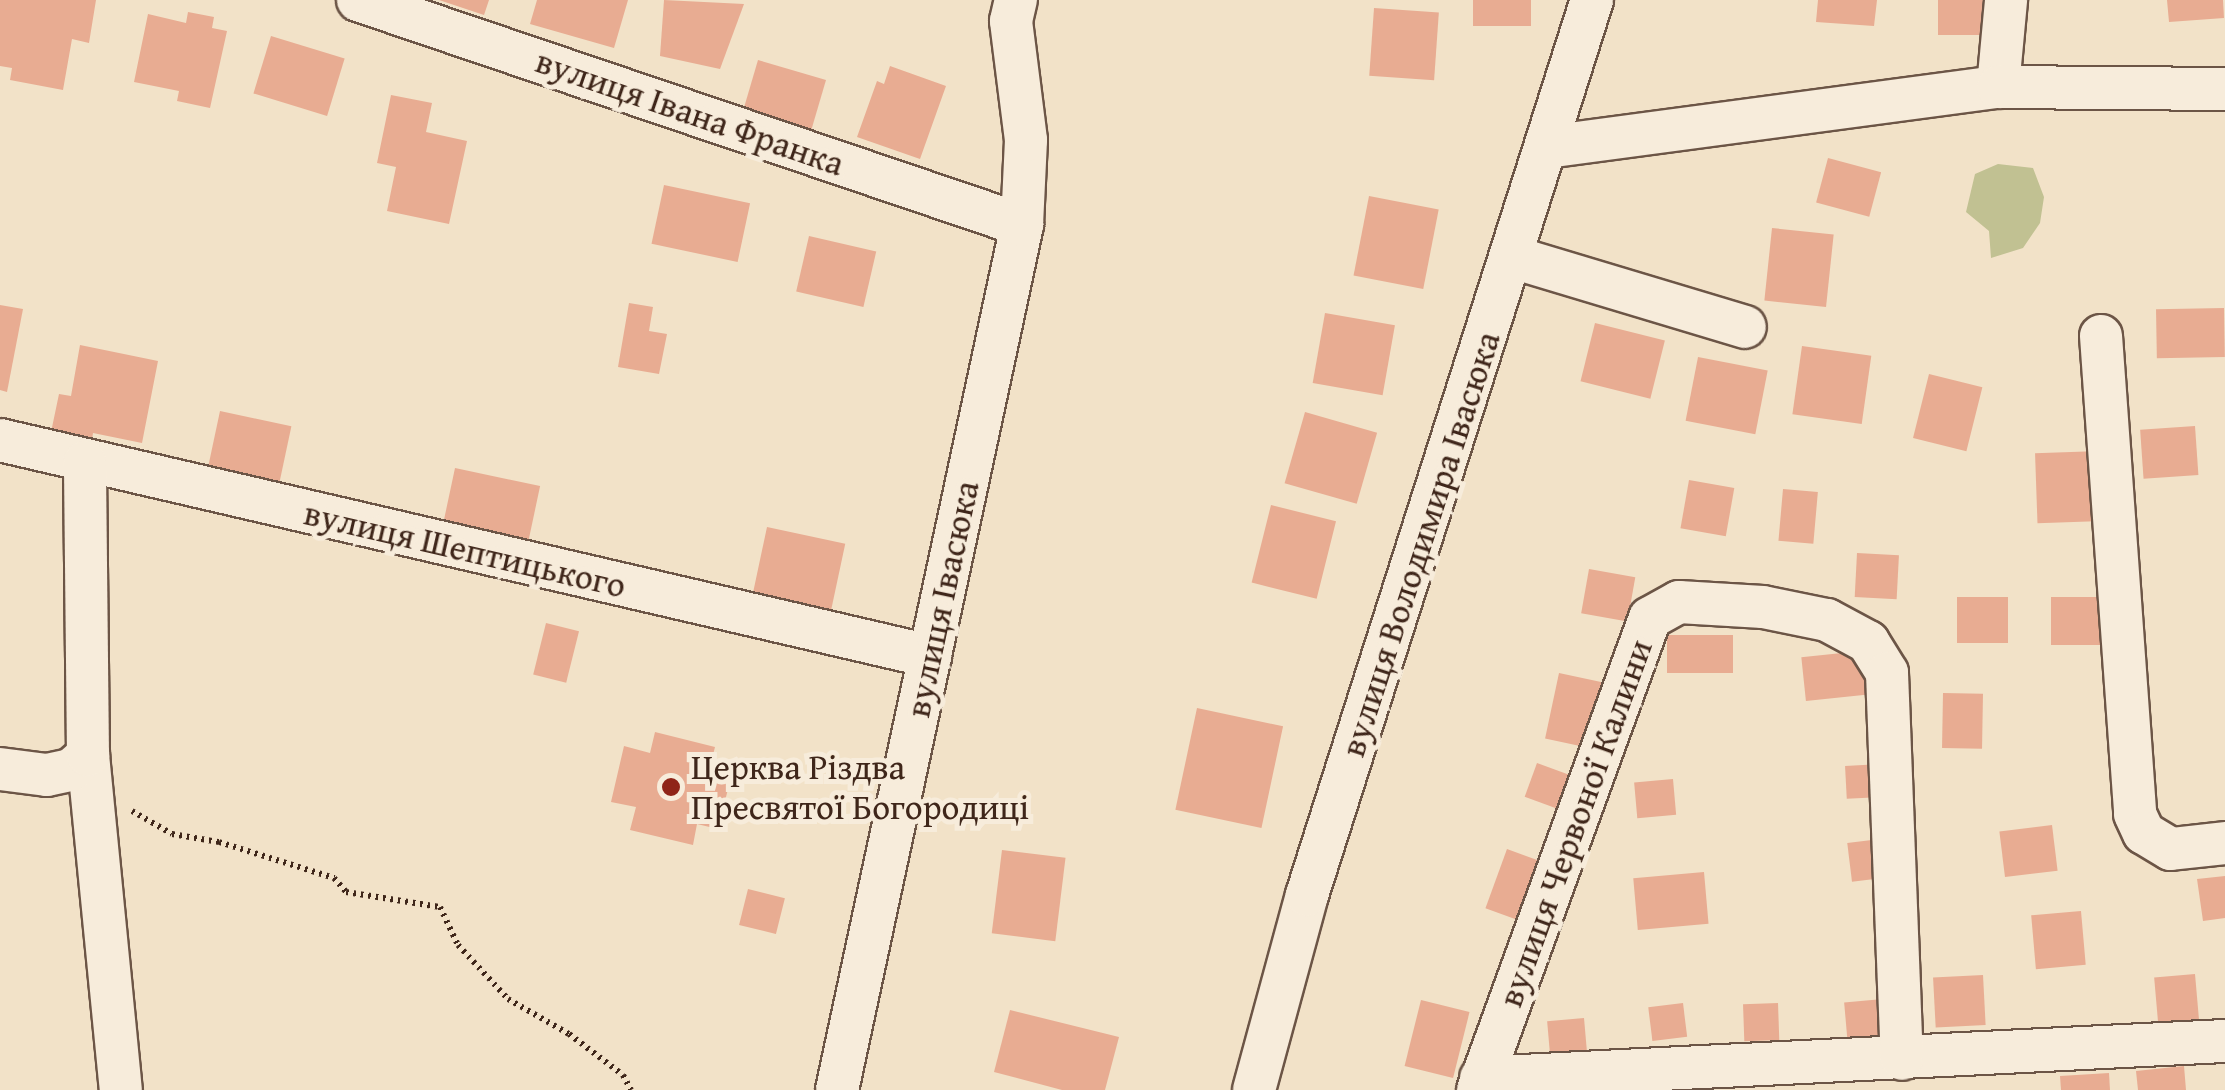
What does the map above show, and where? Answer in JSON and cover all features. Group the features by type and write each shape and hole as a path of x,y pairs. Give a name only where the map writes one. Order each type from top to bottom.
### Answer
{"street":[{"name":"вулиця Івана Франка","path":"358,0 1022,224"},
{"name":"вулиця Івасюка","path":"837,1090 1022,224 1026,140 1011,21 1016,0"},
{"name":"вулиця Володимира Івасюка","path":"1254,1090 1307,895 1592,0"},
{"path":"1998,87 2006,0"},
{"path":"1547,146 1998,87 2224,85"},
{"path":"1512,257 1745,327"},
{"path":"2101,336 2135,814 2144,833 2171,849 2225,842"},
{"name":"вулиця Шептицького","path":"0,440 930,656"},
{"path":"85,462 88,756 121,1090"},
{"name":"вулиця Червоної Калини","path":"1902,1058 1887,673 1868,642 1827,620 1764,607 1679,602 1650,618 1479,1084 2225,1041"},
{"path":"0,769 47,774 71,770 88,756"}],"path":[{"path":"92,802 126,808 172,834 219,842 334,878 346,892 440,908 458,945 508,999 569,1034 622,1075 631,1090"}],"green space":[{"path":"1998,164 2033,168 2044,197 2040,223 2023,248 1991,258 1989,231 1966,212 1975,174"}],"building":[{"path":"0,0 96,0 89,43 72,39 63,90 10,80 12,68 0,66"},
{"path":"439,0 489,0 484,15"},
{"path":"537,0 628,0 614,48 530,24"},
{"path":"664,0 744,4 720,69 660,56"},
{"path":"1473,0 1531,0 1531,26 1473,26"},
{"path":"1818,0 1877,0 1874,26 1816,22"},
{"path":"1938,0 1991,0 1991,35 1938,35"},
{"path":"2167,0 2223,0 2224,18 2169,22"},
{"path":"1374,8 1439,13 1434,80 1369,76"},
{"path":"188,12 214,17 212,28 227,31 210,108 177,101 179,91 134,82 148,14 186,23"},
{"path":"271,36 345,59 327,116 253,93"},
{"path":"758,60 826,80 811,131 792,135 743,111"},
{"path":"890,66 946,86 920,159 857,137 877,81 884,84"},
{"path":"391,95 432,103 426,132 467,141 449,224 387,211 396,167 377,163"},
{"path":"1828,158 1881,172 1869,217 1816,202"},
{"path":"664,185 750,203 738,262 652,244"},
{"path":"1369,196 1439,210 1423,289 1354,276"},
{"path":"1772,228 1834,234 1826,307 1764,301"},
{"path":"809,236 876,252 863,307 796,292"},
{"path":"629,303 653,307 649,331 667,334 659,374 618,367"},
{"path":"0,305 23,309 7,392 0,390"},
{"path":"2224,308 2225,357 2157,358 2156,309"},
{"path":"1325,313 1395,325 1383,395 1313,383"},
{"path":"1595,323 1665,340 1650,399 1580,381"},
{"path":"80,345 158,361 142,443 93,433 91,446 50,437 59,394 71,396"},
{"path":"1802,346 1871,356 1862,424 1792,414"},
{"path":"1698,357 1768,371 1755,434 1686,421"},
{"path":"1929,374 1982,387 1966,451 1913,438"},
{"path":"220,411 291,426 277,495 205,479"},
{"path":"1305,412 1377,433 1357,504 1285,483"},
{"path":"2195,426 2198,475 2144,479 2140,430"},
{"path":"2100,451 2102,521 2037,523 2035,453"},
{"path":"455,468 540,486 527,549 442,531"},
{"path":"1689,480 1734,488 1726,536 1680,528"},
{"path":"1783,489 1818,492 1813,544 1778,541"},
{"path":"1271,505 1336,521 1317,599 1252,583"},
{"path":"767,527 845,544 830,614 752,597"},
{"path":"1857,553 1899,555 1897,599 1855,597"},
{"path":"1589,569 1635,577 1627,621 1581,613"},
{"path":"1957,597 2008,597 2008,643 1957,643"},
{"path":"2051,597 2109,597 2109,645 2051,645"},
{"path":"546,623 579,631 566,683 533,674"},
{"path":"1667,635 1733,635 1733,673 1667,673"},
{"path":"1861,651 1866,695 1806,701 1801,657"},
{"path":"1559,673 1607,683 1593,749 1545,739"},
{"path":"1943,693 1983,694 1982,749 1942,748"},
{"path":"1197,708 1283,726 1261,828 1175,810"},
{"name":"Церква Різдва Пресвятої Богородиці","path":"655,732 715,747 710,767 732,773 718,829 697,824 693,845 630,830 636,807 611,802 624,746 650,753"},
{"path":"1537,763 1579,778 1567,812 1525,797"},
{"path":"1881,764 1883,797 1847,799 1845,766"},
{"path":"1673,779 1676,815 1637,818 1634,782"},
{"path":"2052,825 2058,871 2005,877 1999,831"},
{"path":"1880,839 1885,878 1852,882 1847,843"},
{"path":"1507,849 1550,865 1529,924 1485,908"},
{"path":"1002,850 1066,858 1055,941 992,933"},
{"path":"1704,872 1709,924 1638,930 1633,878"},
{"path":"2225,876 2225,918 2203,921 2197,879"},
{"path":"748,889 785,898 776,934 739,925"},
{"path":"2081,911 2086,965 2036,969 2031,915"},
{"path":"2195,974 2199,1020 2158,1023 2154,978"},
{"path":"1983,975 1986,1025 1936,1028 1933,978"},
{"path":"1883,999 1886,1037 1847,1040 1844,1002"},
{"path":"1421,1000 1470,1012 1453,1078 1405,1066"},
{"path":"1683,1003 1687,1037 1652,1041 1648,1007"},
{"path":"1778,1003 1779,1040 1744,1041 1743,1004"},
{"path":"1010,1010 1119,1037 1105,1090 1062,1090 994,1072"},
{"path":"1584,1018 1587,1056 1550,1059 1547,1021"},
{"path":"2184,1066 2186,1090 2138,1090 2136,1071"},
{"path":"2109,1073 2110,1090 2061,1090 2060,1076"}],"place":[{"name":"Церква Різдва Пресвятої Богородиці","path":"671,787"}]}
